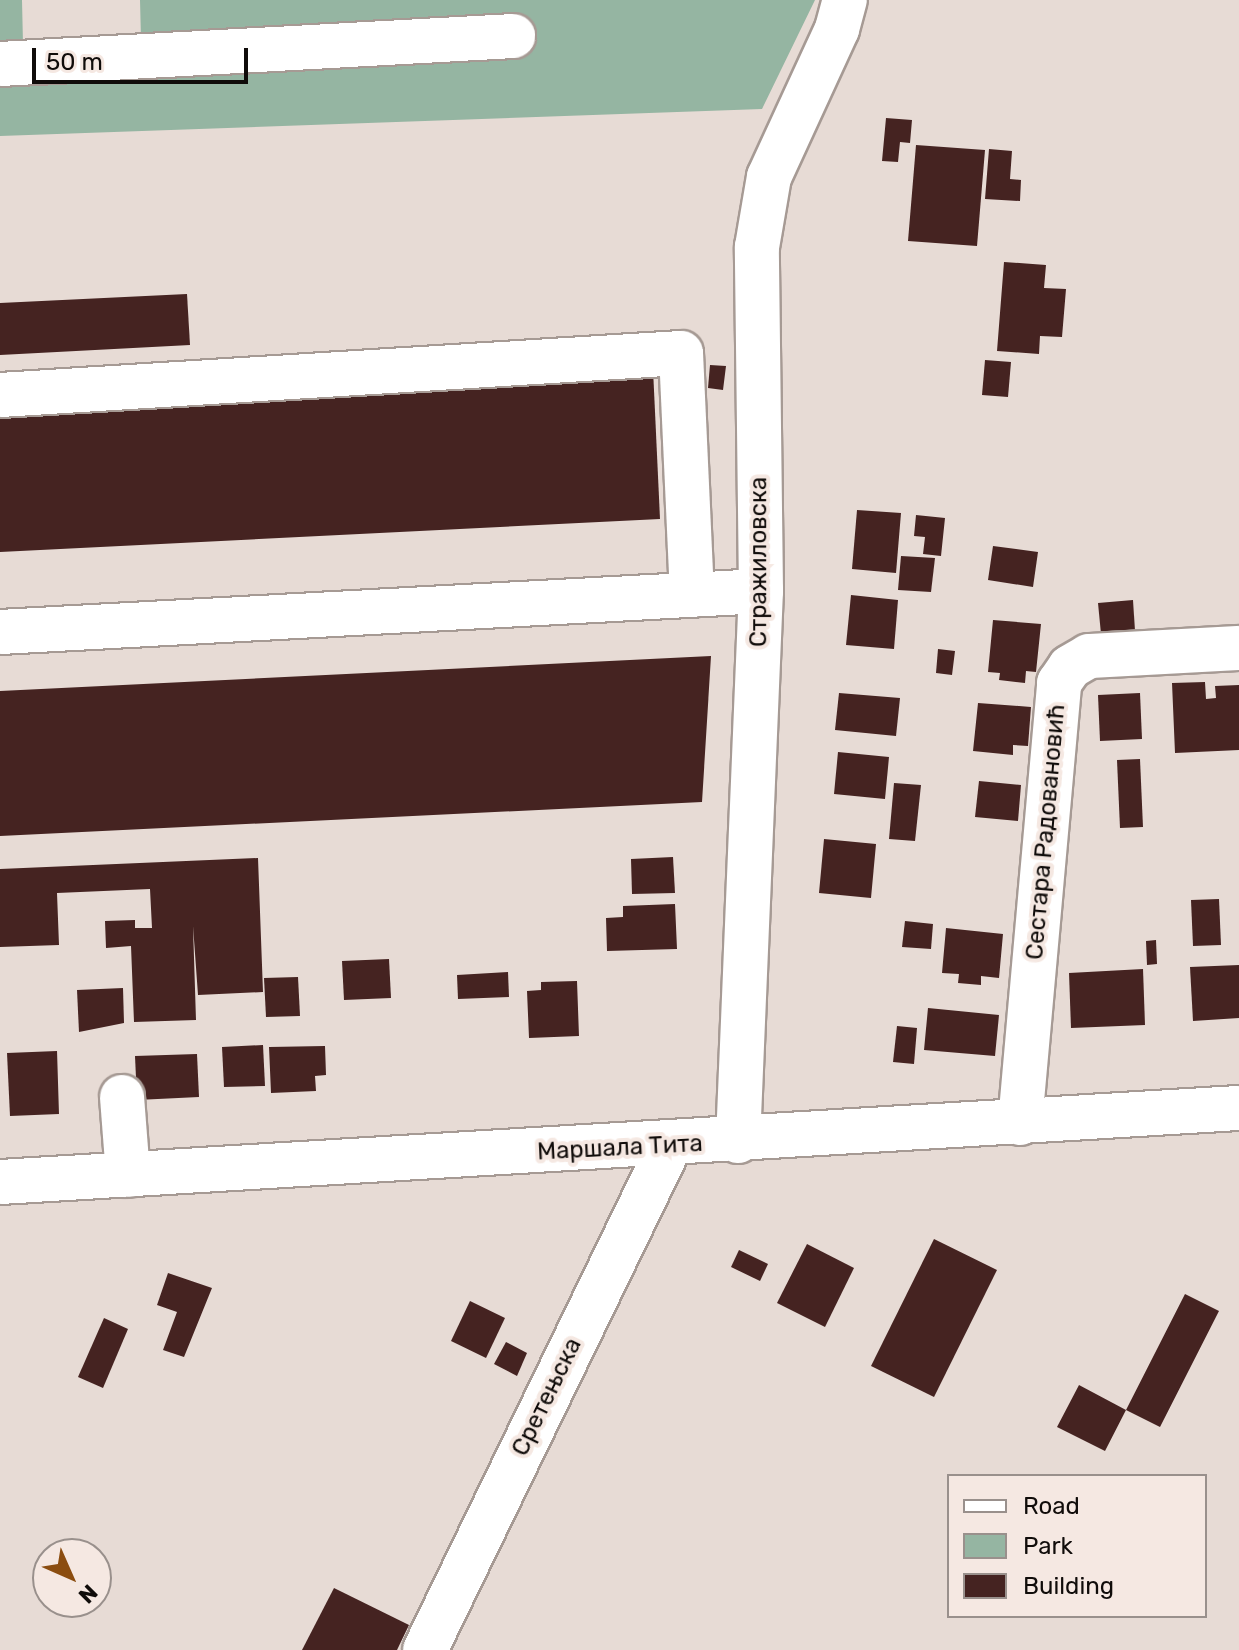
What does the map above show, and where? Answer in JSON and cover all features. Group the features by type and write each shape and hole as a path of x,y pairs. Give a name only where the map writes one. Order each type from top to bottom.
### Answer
{"street":[{"name":"Стражиловска","path":"738,1141 761,591 761,211 782,141 837,29 845,0"},
{"path":"0,64 513,36"},
{"path":"0,395 681,353 692,595"},
{"path":"0,632 761,591"},
{"name":"Сестара Радовановић","path":"1020,1123 1059,683 1070,667 1089,656 1239,648"},
{"path":"122,1097 128,1175"},
{"name":"Маршала Тита","path":"0,1182 738,1141 1239,1108"},
{"name":"Сретењска","path":"425,1650 670,1145"}],"green space":[{"path":"0,0 22,0 23,44 141,40 140,0 815,0 762,109 0,136"}],"building":[{"path":"886,118 912,120 910,143 900,142 898,162 882,161"},
{"path":"916,145 985,150 977,246 908,241"},
{"path":"989,149 1012,151 1010,179 1021,180 1020,201 985,199"},
{"path":"1004,262 1046,265 1044,288 1066,289 1062,337 1040,336 1039,354 997,351"},
{"path":"187,294 190,345 0,355 0,303"},
{"path":"985,360 1011,362 1008,397 982,395"},
{"path":"710,365 726,366 723,390 708,388"},
{"path":"653,369 660,519 0,552 0,402"},
{"path":"857,510 901,513 896,573 852,569"},
{"path":"916,515 945,518 941,556 923,554 925,537 914,536"},
{"path":"993,546 1038,552 1033,587 988,580"},
{"path":"901,556 935,558 931,592 898,590"},
{"path":"851,595 898,600 894,649 846,645"},
{"path":"1133,600 1135,631 1101,634 1098,603"},
{"path":"993,620 1041,624 1036,672 1026,671 1025,683 999,680 1000,673 988,672"},
{"path":"938,649 955,651 952,675 936,673"},
{"path":"711,656 702,802 0,836 0,691"},
{"path":"1205,682 1206,699 1216,698 1215,686 1239,685 1239,750 1175,753 1172,683"},
{"path":"839,693 900,698 896,736 835,730"},
{"path":"1140,693 1142,739 1100,741 1098,695"},
{"path":"978,703 1031,707 1028,746 1013,745 1013,755 973,751"},
{"path":"838,752 889,757 885,799 834,794"},
{"path":"1140,759 1143,827 1120,828 1117,760"},
{"path":"979,781 1021,785 1018,821 975,817"},
{"path":"894,783 921,785 915,841 889,839"},
{"path":"824,839 876,844 871,898 819,893"},
{"path":"673,857 675,893 632,894 631,859"},
{"path":"258,858 263,992 198,995 193,926 196,1020 134,1022 131,946 106,948 105,921 135,920 135,928 152,928 150,889 57,893 59,945 0,947 0,869"},
{"path":"1219,899 1221,945 1193,946 1191,900"},
{"path":"675,904 677,949 607,951 606,918 623,917 623,906"},
{"path":"905,921 933,924 931,949 902,947"},
{"path":"946,928 1003,934 999,978 981,976 981,985 958,983 959,974 942,973"},
{"path":"1156,940 1157,964 1147,965 1146,941"},
{"path":"389,959 391,998 344,1000 342,961"},
{"path":"1239,965 1239,1018 1193,1021 1190,967"},
{"path":"1143,969 1145,1025 1071,1028 1069,973"},
{"path":"508,972 509,997 458,999 457,975"},
{"path":"298,977 300,1016 266,1017 264,978"},
{"path":"577,981 579,1036 529,1038 527,991 541,990 541,982"},
{"path":"123,988 124,1023 79,1032 77,990"},
{"path":"928,1008 999,1015 995,1056 924,1050"},
{"path":"897,1026 917,1028 914,1064 893,1062"},
{"path":"263,1045 265,1086 224,1087 222,1047"},
{"path":"325,1046 326,1075 315,1076 316,1091 271,1093 269,1047"},
{"path":"57,1051 59,1114 10,1116 7,1053"},
{"path":"197,1054 199,1097 137,1100 135,1056"},
{"path":"934,1239 997,1270 934,1397 871,1366"},
{"path":"807,1244 854,1268 825,1327 777,1303"},
{"path":"739,1250 768,1264 760,1281 731,1267"},
{"path":"168,1273 212,1288 184,1357 163,1350 177,1312 157,1305"},
{"path":"1185,1294 1219,1311 1160,1427 1126,1410"},
{"path":"470,1301 505,1318 486,1358 451,1341"},
{"path":"104,1318 128,1329 103,1388 78,1377"},
{"path":"506,1342 527,1353 517,1376 494,1364"},
{"path":"1079,1385 1126,1410 1105,1451 1057,1427"},
{"path":"334,1588 409,1625 397,1650 302,1650"}]}
